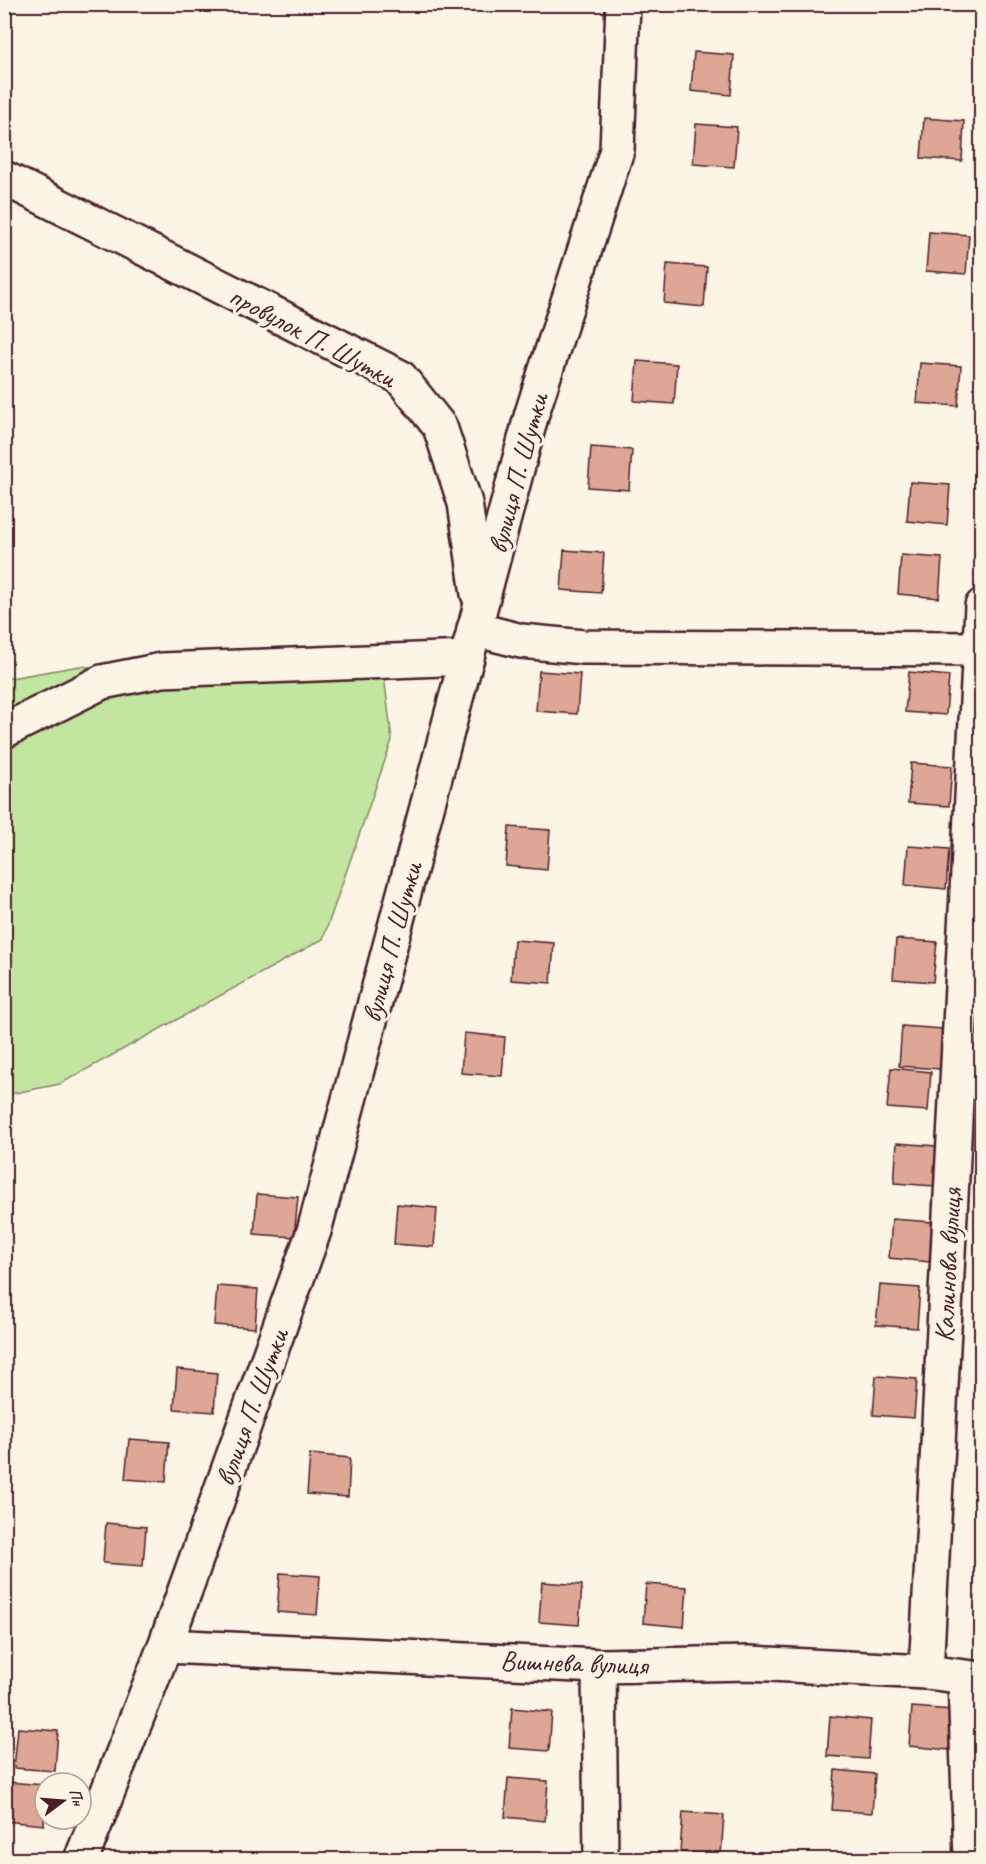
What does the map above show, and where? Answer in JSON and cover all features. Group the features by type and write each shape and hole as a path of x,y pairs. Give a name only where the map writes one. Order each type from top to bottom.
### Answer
{"street":[{"name":"вулиця П. Шутки","path":"81,1860 165,1646 314,1231 532,413 617,150 623,4"},
{"name":"провулок П. Шутки","path":"4,178 400,377 440,427 465,503 474,632"},
{"name":"Калинова вулиця","path":"926,1672 981,606"},
{"path":"4,730 102,682 162,670 222,666 474,632 521,641 584,647 978,649"},
{"name":"Вишнева вулиця","path":"165,1646 599,1666 749,1663 926,1672 973,1679"},
{"path":"599,1666 601,1860"},
{"path":"971,1860 973,1679"}],"green space":[{"path":"80,666 192,678 384,676 392,740 323,939 60,1084 5,1095 5,679"}],"building":[{"path":"690,4 731,4 731,10 690,7"},
{"path":"694,52 734,55 731,95 691,91"},
{"path":"924,118 964,121 962,161 921,158"},
{"path":"696,124 737,127 734,167 693,164"},
{"path":"929,232 969,235 966,274 926,271"},
{"path":"667,264 707,267 704,307 664,303"},
{"path":"637,361 677,364 674,404 634,401"},
{"path":"920,363 961,366 958,406 917,403"},
{"path":"591,447 632,450 629,490 588,487"},
{"path":"910,482 950,485 947,525 907,521"},
{"path":"564,550 604,553 601,593 561,590"},
{"path":"901,555 942,558 939,598 898,594"},
{"path":"539,671 580,674 577,714 536,711"},
{"path":"909,672 949,676 946,715 905,712"},
{"path":"911,763 952,766 949,806 908,803"},
{"path":"509,827 550,830 547,870 506,866"},
{"path":"908,846 949,849 946,889 905,885"},
{"path":"896,939 937,942 933,982 893,979"},
{"path":"514,940 554,943 551,983 511,980"},
{"path":"902,1026 943,1029 940,1069 899,1066"},
{"path":"464,1033 505,1037 502,1076 461,1073"},
{"path":"891,1068 931,1072 928,1111 887,1108"},
{"path":"897,1143 937,1146 934,1186 894,1183"},
{"path":"257,1194 298,1197 294,1237 254,1234"},
{"path":"397,1204 437,1208 434,1247 394,1244"},
{"path":"892,1219 933,1222 930,1262 889,1258"},
{"path":"880,1285 920,1288 917,1328 876,1325"},
{"path":"217,1286 258,1289 255,1328 214,1325"},
{"path":"177,1369 217,1373 214,1412 174,1409"},
{"path":"876,1376 917,1379 914,1418 873,1415"},
{"path":"129,1439 169,1442 166,1482 125,1479"},
{"path":"310,1454 350,1458 348,1497 307,1494"},
{"path":"106,1523 146,1527 143,1566 103,1563"},
{"path":"280,1573 320,1576 317,1615 277,1612"},
{"path":"542,1582 582,1585 579,1625 539,1622"},
{"path":"646,1584 687,1587 684,1627 643,1623"},
{"path":"912,1707 953,1710 949,1750 909,1746"},
{"path":"512,1708 552,1712 549,1751 509,1748"},
{"path":"830,1716 871,1720 868,1759 827,1756"},
{"path":"18,1728 58,1731 55,1771 14,1768"},
{"path":"835,1770 875,1774 872,1813 832,1810"},
{"path":"508,1778 548,1781 545,1821 505,1817"},
{"path":"7,1782 33,1784 33,1824 4,1821"},
{"path":"683,1812 724,1815 721,1855 680,1852"}]}
